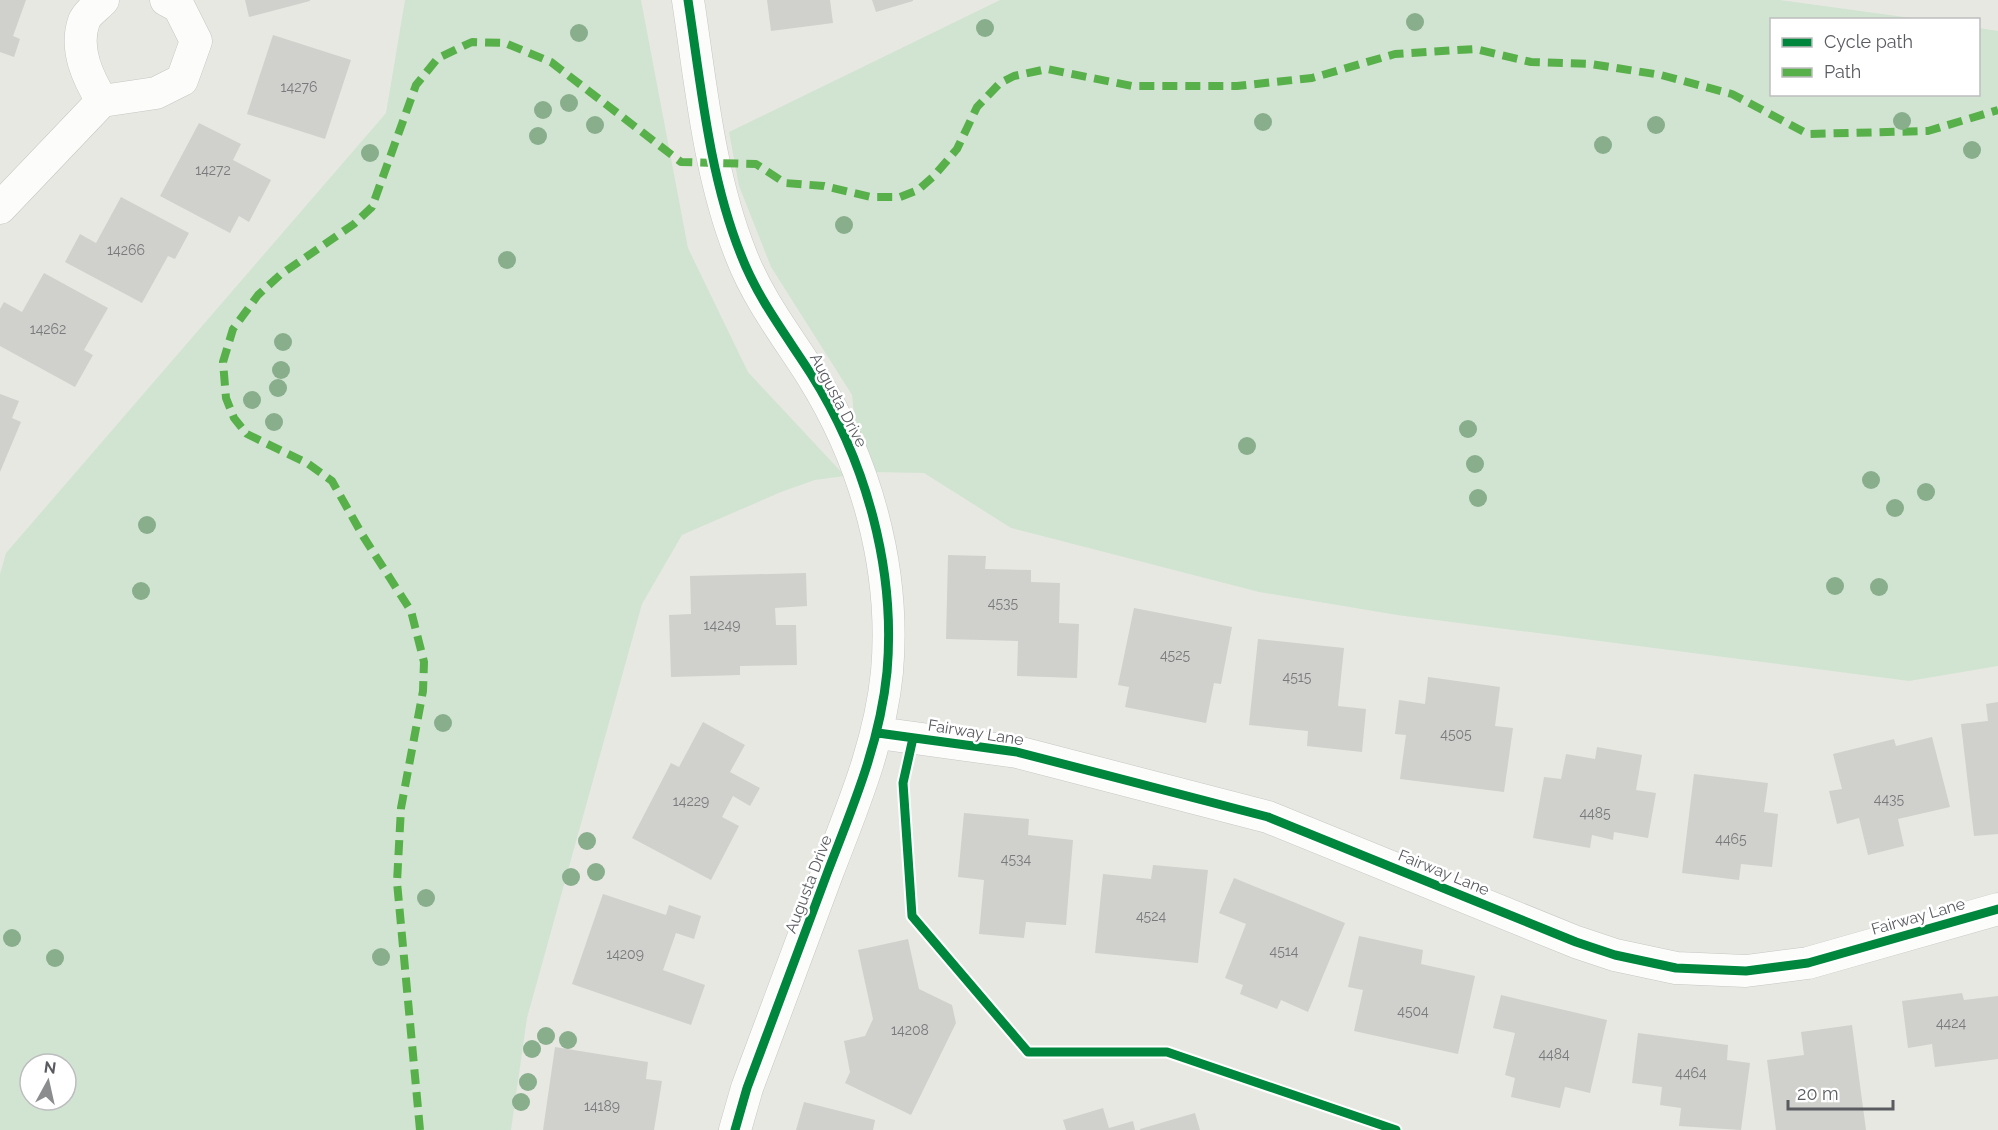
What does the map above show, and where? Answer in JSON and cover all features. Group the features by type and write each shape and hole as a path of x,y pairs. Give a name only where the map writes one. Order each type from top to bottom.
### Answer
{"street":[{"path":"102,101 88,79 80,47 84,19 103,0"},
{"path":"0,208 102,101 156,93 182,80 196,41 179,7 166,0"},
{"name":"Augusta Drive","path":"688,0 705,115 721,192 741,255 766,307 812,376 841,428 863,482 878,538 887,604 887,671 878,733 747,1088 735,1130"},
{"name":"Fairway Lane","path":"878,733 1017,752 1268,817 1576,942 1615,955 1676,968 1746,971 1808,963 1998,909"}],"green space":[{"path":"405,0 641,0 688,248 748,372 845,476 815,480 781,492 682,535 642,604 527,1018 511,1130 0,1130 0,574 6,553 386,113"},
{"path":"1000,0 1780,0 1912,18 1770,18 1770,96 1980,96 1980,28 1998,31 1998,666 1909,681 1397,615 1259,592 1011,528 924,473 869,472 856,433 852,395 771,267 739,186 729,132"}],"building":[{"path":"0,0 26,0 13,36 20,39 14,57 0,52"},
{"path":"245,0 310,0 310,1 249,17"},
{"path":"767,0 830,0 833,23 771,31"},
{"path":"872,0 913,0 913,1 876,12"},
{"path":"273,35 351,60 325,139 247,114"},
{"path":"199,123 241,144 233,160 271,180 249,222 239,216 230,233 160,196"},
{"path":"121,197 189,233 175,259 168,256 142,303 65,262 80,234 96,243"},
{"path":"44,273 108,308 84,350 93,355 75,387 0,346 0,309 4,302 22,312"},
{"path":"0,394 19,401 12,418 21,422 0,472"},
{"path":"948,555 986,556 985,569 1031,570 1031,582 1060,583 1059,623 1079,624 1077,678 1017,676 1018,641 946,639"},
{"path":"806,573 807,606 775,608 776,625 796,625 797,665 740,666 740,675 671,677 669,615 691,614 690,576"},
{"path":"1134,608 1232,627 1221,684 1214,683 1206,723 1125,707 1129,687 1118,685"},
{"path":"1258,639 1344,648 1338,706 1366,709 1362,752 1307,746 1308,731 1249,725"},
{"path":"1428,677 1500,687 1495,726 1513,728 1504,792 1400,779 1406,735 1395,734 1399,700 1425,704"},
{"path":"1998,702 1998,834 1974,836 1961,724 1988,721 1986,704"},
{"path":"703,722 745,745 730,772 760,788 750,806 733,796 722,817 739,826 711,880 632,838 671,763 679,767"},
{"path":"1932,737 1950,807 1898,819 1904,846 1868,855 1859,818 1837,824 1829,791 1842,789 1833,754 1894,739 1896,746"},
{"path":"1597,747 1642,755 1636,790 1656,793 1648,838 1614,832 1613,840 1592,835 1590,848 1533,838 1544,777 1561,779 1566,754 1595,759"},
{"path":"1694,774 1768,783 1764,812 1778,814 1772,867 1741,864 1739,880 1682,873"},
{"path":"964,813 1029,819 1028,835 1073,840 1066,925 1026,922 1024,938 979,934 984,880 958,877"},
{"path":"1153,865 1208,870 1198,963 1095,953 1103,874 1151,879"},
{"path":"1234,878 1345,923 1308,1012 1281,1000 1277,1009 1240,994 1243,985 1225,978 1246,924 1219,913"},
{"path":"603,894 666,915 669,905 701,916 694,939 676,933 663,970 705,985 691,1025 572,984"},
{"path":"1359,936 1423,950 1421,964 1475,976 1458,1054 1354,1031 1363,990 1348,987"},
{"path":"908,939 919,989 952,1005 956,1023 911,1115 845,1083 850,1072 844,1041 865,1036 873,1019 858,950"},
{"path":"1962,993 1964,1000 1998,996 1998,1059 1935,1067 1932,1044 1908,1048 1902,1001"},
{"path":"1501,995 1607,1020 1590,1093 1565,1087 1560,1108 1511,1097 1515,1078 1505,1075 1515,1033 1493,1028"},
{"path":"1852,1025 1866,1130 1776,1130 1767,1060 1804,1055 1801,1032"},
{"path":"1638,1033 1728,1045 1727,1060 1750,1063 1741,1130 1679,1126 1681,1108 1660,1105 1662,1087 1632,1083"},
{"path":"555,1047 648,1062 646,1079 662,1081 654,1130 543,1130"},
{"path":"804,1102 875,1120 873,1130 796,1130"},
{"path":"1103,1108 1109,1128 1133,1121 1135,1130 1066,1130 1063,1120"},
{"path":"1195,1113 1200,1130 1140,1130 1140,1129"}],"marked path":[{"path":"420,1130 397,882 401,808 423,691 424,662 411,611 363,536 332,481 307,463 247,434 234,418 226,398 223,362 233,329 258,295 280,275 354,224 372,207 416,85 438,58 472,42 505,43 551,62 681,162 756,164 785,183 824,186 871,197 900,197 918,190 934,176 957,149 977,107 1000,83 1014,76 1047,69 1132,86 1237,86 1312,78 1395,54 1475,49 1531,62 1591,64 1661,75 1732,94 1808,134 1928,131 1998,110"}],"cycle path":[{"path":"688,0 707,129 730,225 756,287 830,408 862,479 881,555 887,594 889,633 887,672 872,749 747,1088 735,1130"},
{"path":"878,733 1017,752 1268,817 1576,942 1615,955 1676,968 1746,971 1808,963 1998,909"},
{"path":"913,738 903,783 912,916 1028,1052 1167,1052 1396,1130"}]}
